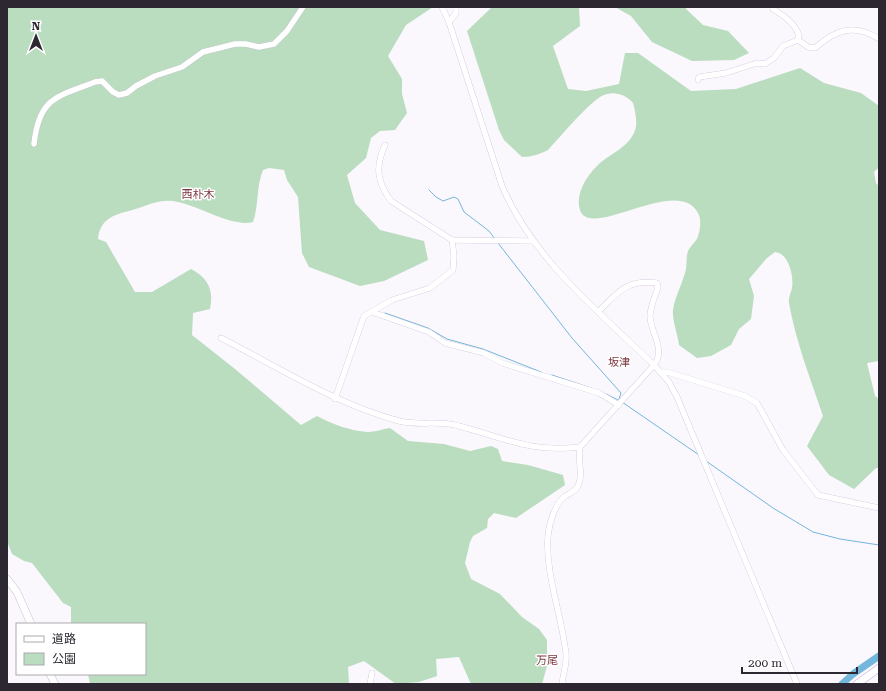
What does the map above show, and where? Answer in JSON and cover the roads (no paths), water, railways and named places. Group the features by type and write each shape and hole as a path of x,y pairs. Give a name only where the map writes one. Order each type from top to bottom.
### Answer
{"main road":[{"path":"7,579 17,592 31,623"},
{"path":"857,684 879,668"},
{"path":"50,675 55,684"}],"street":[{"path":"34,144 38,119 44,107 54,98 95,82 102,81 113,92 119,95 127,93 136,86 155,76 182,67 203,52 235,44 246,44 259,47 274,44 287,31 303,7"},
{"path":"442,7 449,22 502,186 510,205 545,258 654,365 669,382 702,455 797,684"},
{"path":"449,22 456,13 456,7"},
{"path":"773,9 784,15 792,23 799,35 798,40"},
{"path":"798,40 808,47 815,48 832,34 848,30 858,31 879,39"},
{"path":"698,80 698,77 726,73 757,63 765,64 774,58 783,46 798,40"},
{"path":"385,145 378,162 378,171 384,192 391,201 452,240 496,242 533,241"},
{"path":"335,399 364,316 392,300 430,288 445,278 453,270 454,256 452,240"},
{"path":"562,684 566,653 555,601 548,535 558,503 564,497 576,490 579,485 578,455 580,447 654,365 660,352 650,319 651,308 658,286 657,283 630,284 621,288 599,311"},
{"path":"372,312 429,332 445,342 599,393 621,403"},
{"path":"222,338 335,399 400,421 452,424 512,443 534,448 580,447"},
{"path":"660,372 667,372 745,396 757,403 783,450 818,495 879,508"},
{"path":"370,684 372,673"}],"waterway":[{"path":"429,190 443,201 454,197 458,199 464,212 489,231 495,239"},
{"path":"498,243 572,338 621,393 619,399"},
{"path":"385,313 428,328 447,339 483,349 541,372"},
{"path":"552,375 594,389"},
{"path":"606,394 620,401"},
{"path":"622,402 699,455"},
{"path":"706,461 773,508 813,532 840,539 879,545"},
{"path":"842,684 853,674 879,656"}],"district":[{"name":"西朴木","path":"198,194"},
{"name":"坂津","path":"619,362"},
{"name":"万尾","path":"547,660"}]}
